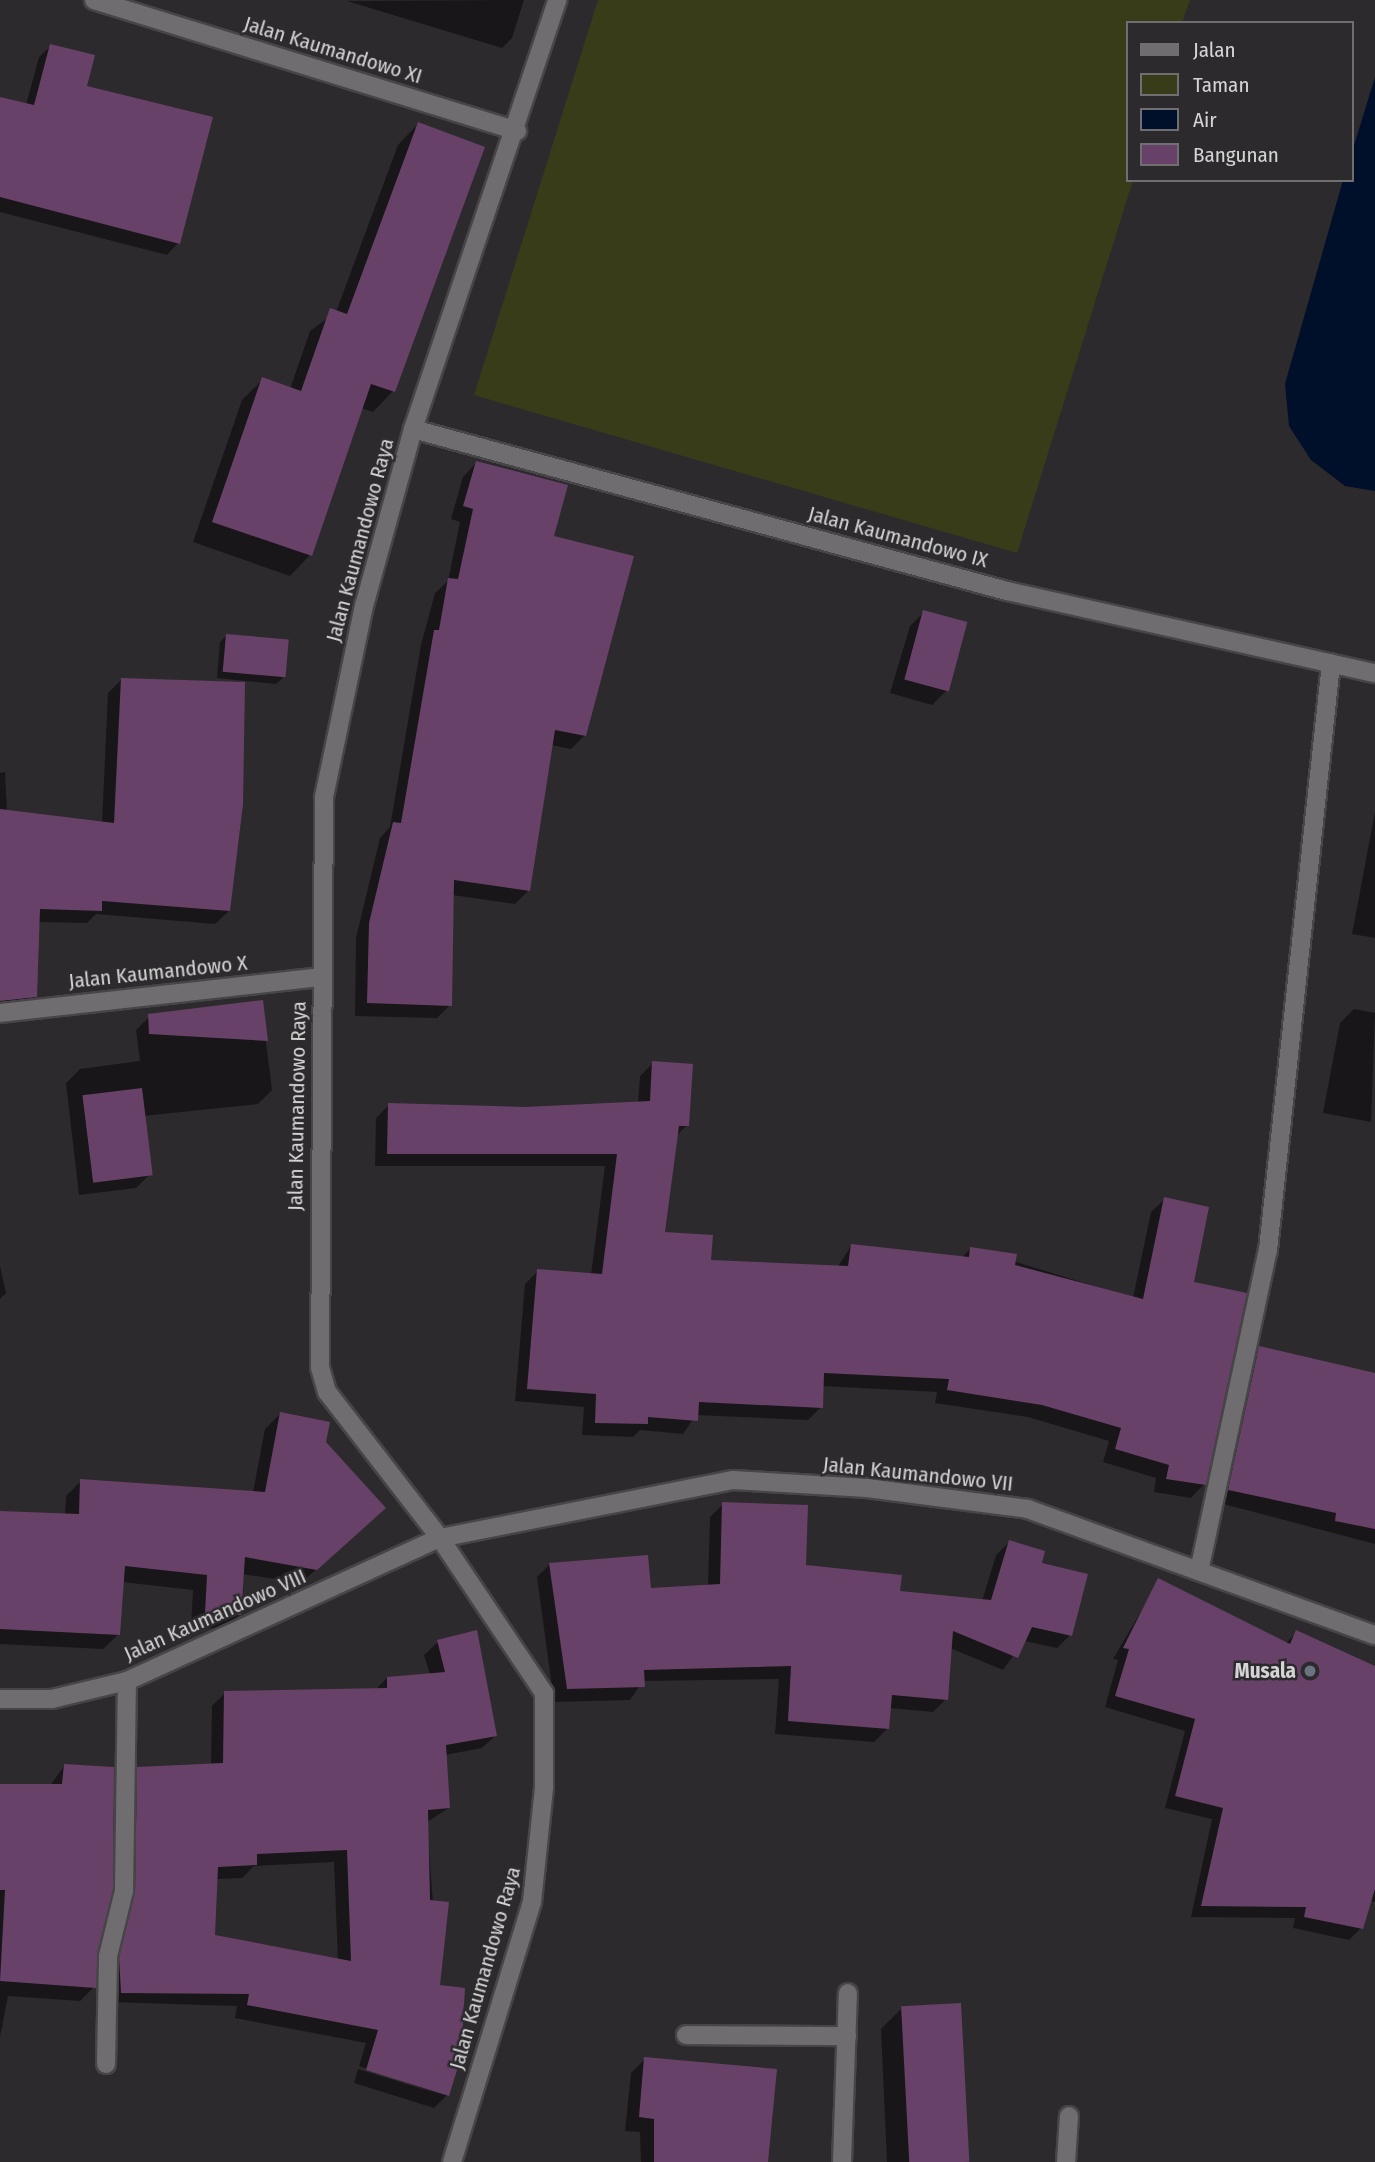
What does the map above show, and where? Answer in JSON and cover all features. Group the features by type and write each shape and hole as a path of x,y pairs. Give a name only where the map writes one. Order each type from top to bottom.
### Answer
{"street":[{"name":"Jalan Kaumandowo XI","path":"94,0 517,131"},
{"name":"Jalan Kaumandowo Raya","path":"452,2162 532,1902 544,1787 544,1693 440,1538 327,1392 320,1368 324,797 332,748 413,429 517,131 557,0"},
{"name":"Jalan Kaumandowo IX","path":"413,429 1007,590 1375,673"},
{"path":"1199,1571 1268,1250 1331,663"},
{"name":"Jalan Kaumandowo X","path":"0,1013 322,977"},
{"name":"Jalan Kaumandowo VII","path":"440,1538 733,1480 867,1488 1028,1509 1375,1635"},
{"name":"Jalan Kaumandowo VIII","path":"0,1699 52,1699 127,1681 440,1538"},
{"path":"106,2064 108,1956 124,1891 127,1681"},
{"path":"842,2162 848,1993"},
{"path":"686,2035 848,2036"},
{"path":"1066,2162 1069,2116"}],"green space":[{"path":"598,0 1190,0 1183,21 1126,21 1126,182 1132,182 1017,553 474,395"}],"water":[{"path":"1375,77 1375,491 1345,486 1311,460 1289,426 1285,384 1342,182 1354,182 1354,145"}],"building":[{"path":"50,44 95,55 87,86 213,117 180,244 0,197 0,97 34,105"},
{"path":"418,122 485,147 395,392 371,384 312,556 212,522 262,377 301,391 330,308 347,314"},
{"path":"476,461 568,485 554,536 634,556 586,736 555,730 530,891 454,880 452,1006 367,1003 369,923 393,822 401,823 434,630 439,630 448,578 458,579 473,509 463,506"},
{"path":"923,610 967,622 949,691 904,680"},
{"path":"226,634 289,639 285,677 223,672"},
{"path":"121,678 245,682 243,804 230,911 102,901 102,911 40,909 37,997 0,1001 0,809 114,823"},
{"path":"263,1000 268,1041 149,1034 148,1014"},
{"path":"652,1061 693,1064 689,1126 679,1126 665,1232 713,1235 711,1260 848,1266 851,1244 969,1257 970,1247 1017,1254 1015,1265 1143,1299 1164,1197 1209,1207 1194,1282 1247,1293 1206,1485 1166,1479 1169,1465 1115,1449 1121,1428 1042,1405 947,1390 949,1379 824,1373 823,1408 699,1402 698,1421 648,1417 648,1424 595,1423 596,1394 527,1389 537,1269 602,1274 617,1154 387,1154 388,1103 525,1107 650,1101"},
{"path":"142,1088 153,1175 93,1183 82,1095"},
{"path":"1259,1346 1375,1373 1375,1529 1335,1521 1336,1513 1228,1490"},
{"path":"280,1412 330,1422 326,1442 386,1508 317,1570 245,1557 241,1615 205,1613 207,1575 125,1566 120,1635 0,1629 0,1511 79,1514 80,1479 265,1492"},
{"path":"722,1502 808,1505 806,1565 902,1575 900,1591 991,1600 1009,1540 1045,1551 1042,1563 1088,1574 1072,1636 1032,1627 1018,1658 953,1631 948,1700 892,1695 889,1729 788,1721 791,1666 644,1670 645,1687 567,1689 549,1563 648,1555 651,1588 720,1584"},
{"path":"1158,1578 1290,1644 1296,1630 1375,1666 1375,1889 1363,1929 1304,1917 1306,1907 1201,1906 1223,1808 1175,1796 1195,1719 1115,1696 1129,1649 1123,1648"},
{"path":"477,1630 497,1736 446,1745 450,1808 428,1810 430,1900 449,1902 440,1985 465,1988 461,2057 449,2096 366,2070 378,2030 247,2005 249,1994 121,1993 119,1957 135,1891 137,1767 223,1763 224,1691 387,1688 387,1677 445,1672 437,1640","holes":["347,1850 351,1961 215,1935 218,1867 257,1865 257,1854"]},
{"path":"64,1764 114,1767 113,1890 96,1988 0,1981 5,1890 0,1890 0,1784 62,1784"},
{"path":"961,2003 969,2162 909,2162 901,2006"},
{"path":"644,2057 777,2069 768,2162 654,2162 654,2119 639,2117"}],"place":[{"name":"Musala","path":"1310,1671"}]}
